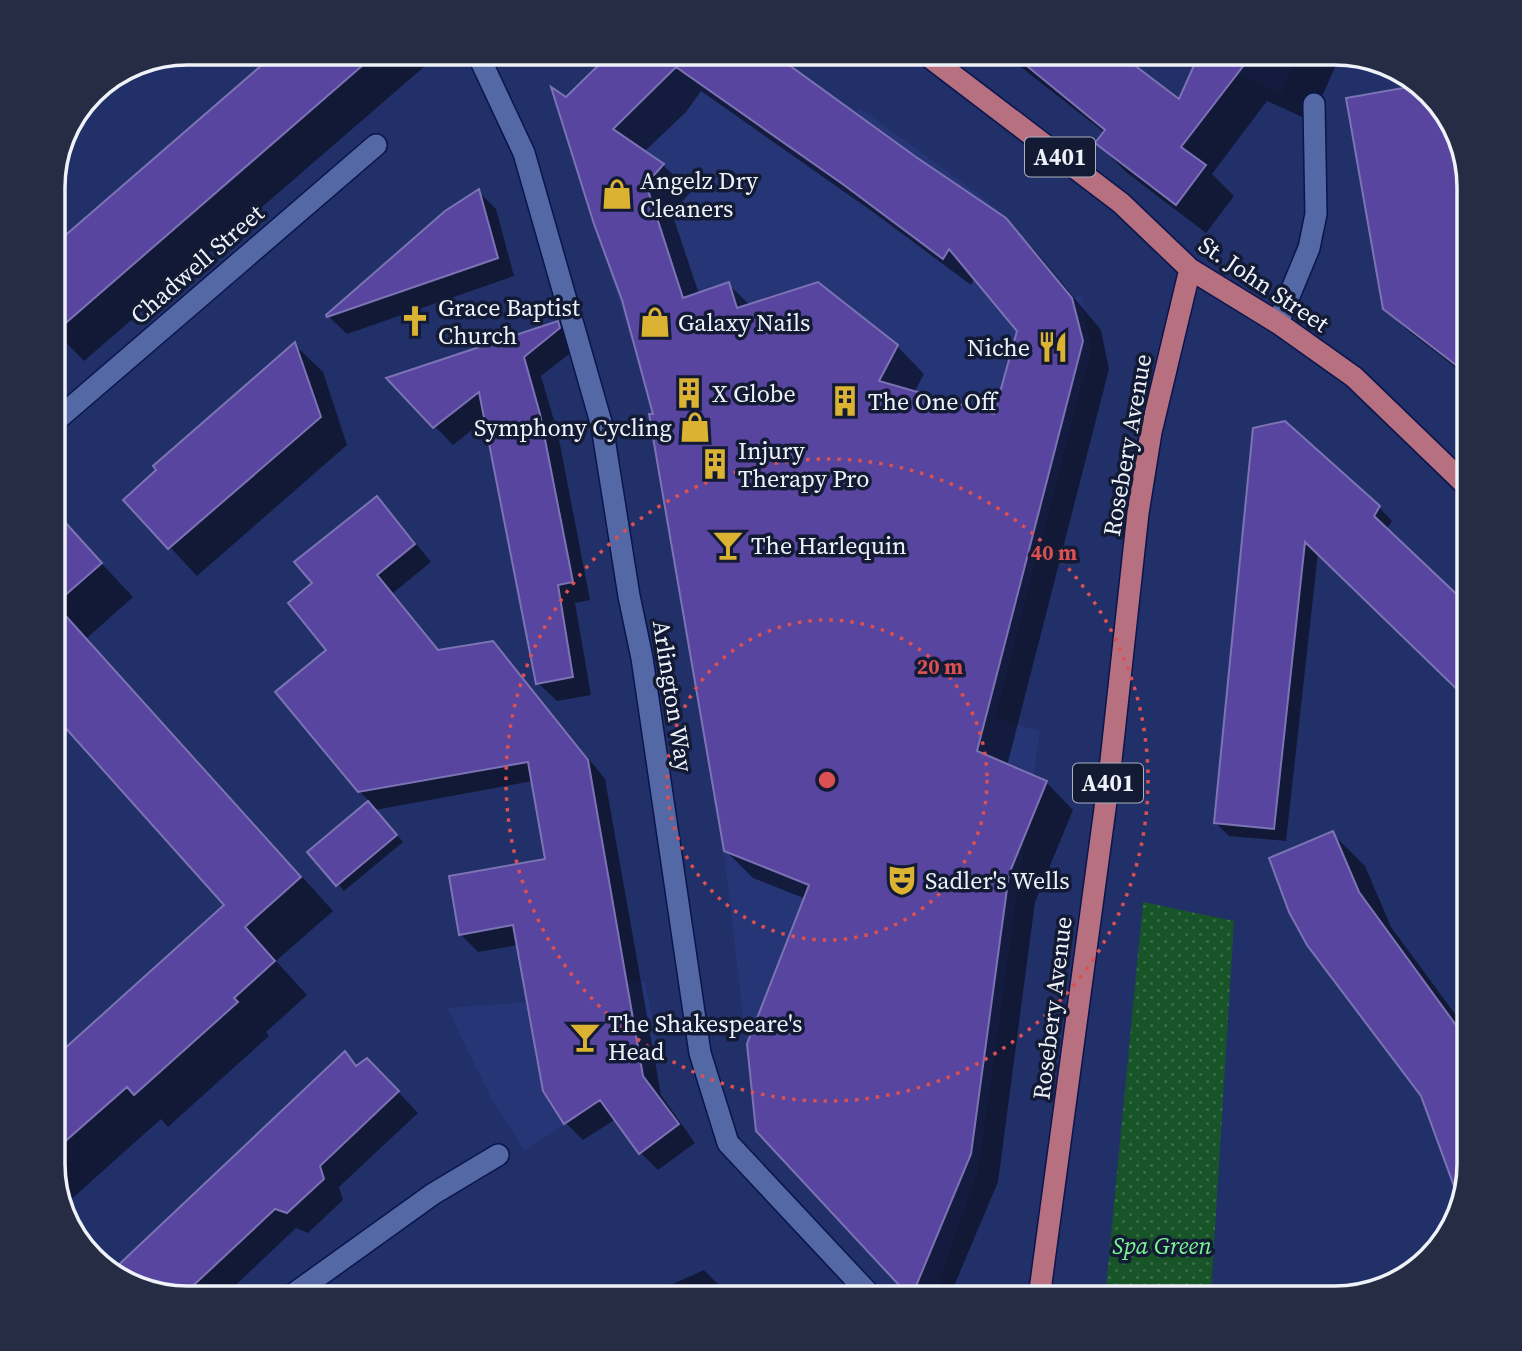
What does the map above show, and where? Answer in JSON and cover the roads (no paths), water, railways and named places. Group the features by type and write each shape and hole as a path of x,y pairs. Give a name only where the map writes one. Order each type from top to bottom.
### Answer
{"main road":[{"name":"St. John Street","path":"940,65 1121,203 1190,269 1278,323 1354,377 1457,476"},
{"name":"Rosebery Avenue","path":"1042,1286 1109,779 1138,513 1152,432 1190,269"}],"street":[{"name":"Arlington Way","path":"491,65 524,153 602,426 629,596 642,659 701,1054 711,1094 728,1143 862,1286"},
{"path":"1278,323 1310,248 1315,214 1314,104"},
{"name":"Chadwell Street","path":"65,413 376,145"},
{"path":"305,1286 433,1194 498,1154"}],"place":[{"name":"Angelz Dry Cleaners","path":"617,194"},
{"name":"Grace Baptist Church","path":"415,321"},
{"name":"Galaxy Nails","path":"655,322"},
{"name":"Niche","path":"1053,347"},
{"name":"X Globe","path":"689,393"},
{"name":"The One Off","path":"845,401"},
{"name":"Symphony Cycling","path":"695,427"},
{"name":"Injury Therapy Pro","path":"715,464"},
{"name":"The Harlequin","path":"728,545"},
{"name":"Sadler's Wells","path":"902,880"},
{"name":"The Shakespeare's Head","path":"585,1037"}],"park label":[{"name":"Spa Green","path":"1162,1245"}]}
